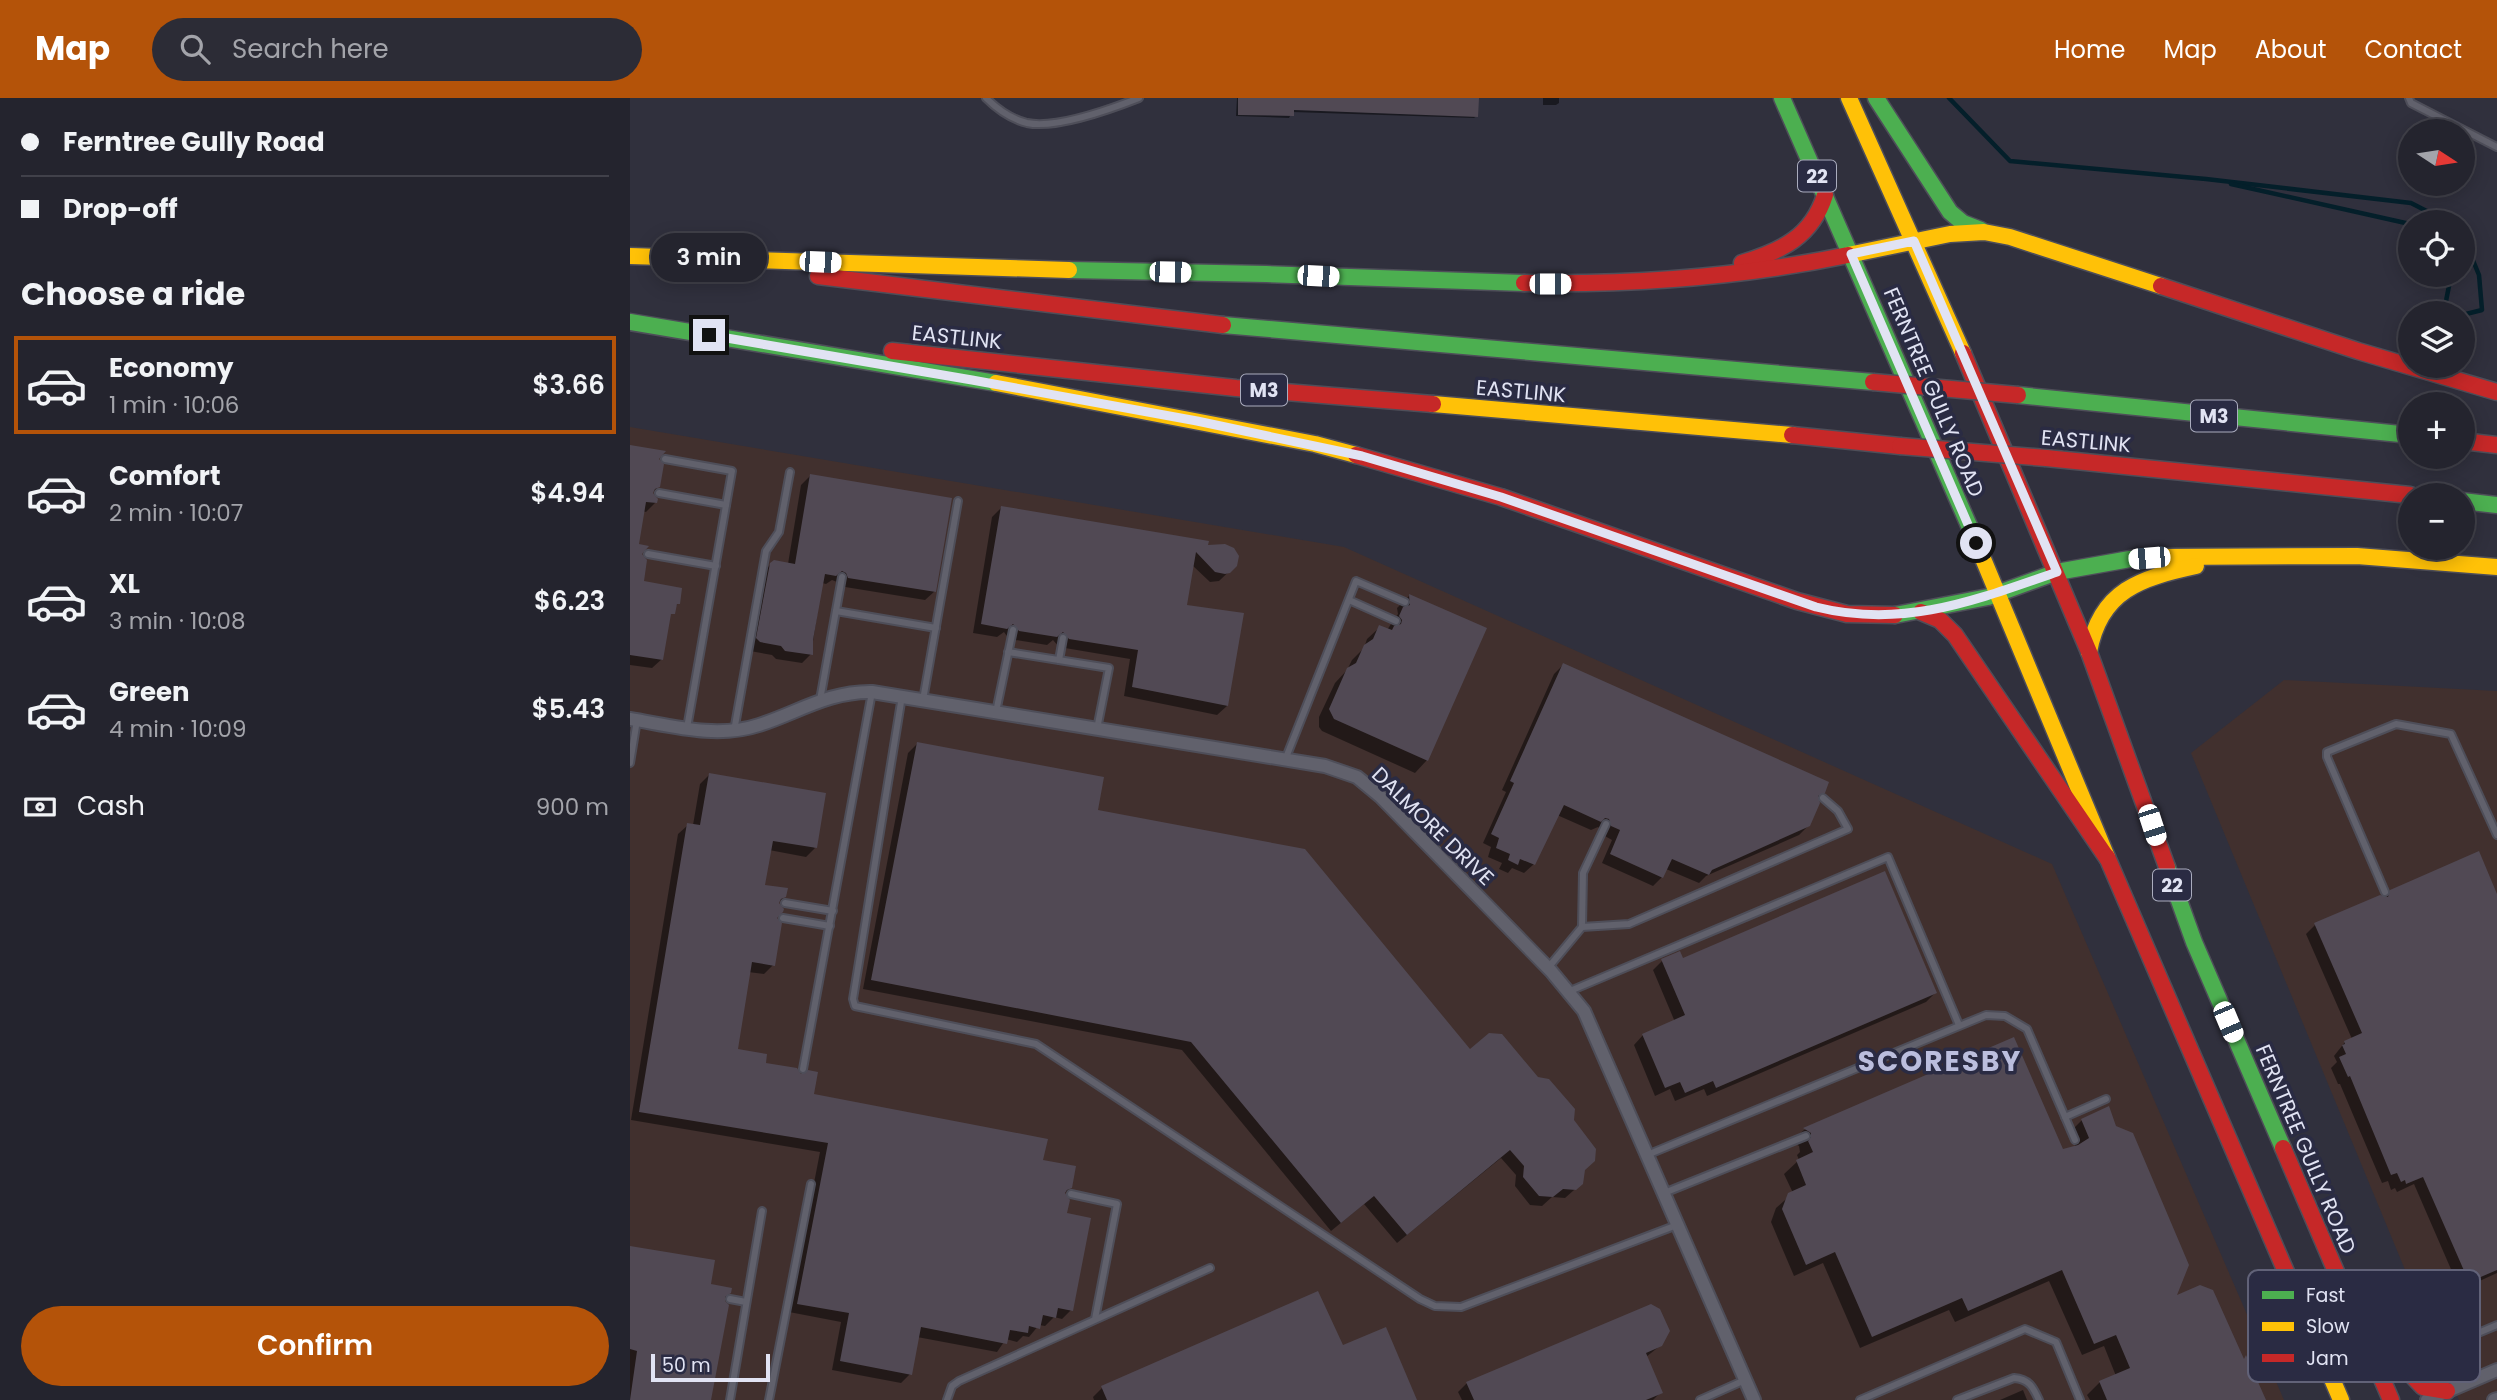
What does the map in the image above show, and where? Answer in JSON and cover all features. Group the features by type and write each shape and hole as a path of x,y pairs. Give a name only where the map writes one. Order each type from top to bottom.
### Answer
{"main road":[{"name":"FERNTREE GULLY ROAD","path":"1782,98 1998,593 2107,858 2283,1270"},
{"name":"FERNTREE GULLY ROAD","path":"1849,98 2057,572 2089,652 2194,942 2335,1270"},
{"path":"1876,98 1950,212 1964,223 1984,232 2010,237 2370,355 2497,392"},
{"path":"1653,279 1739,263 1771,253 1794,240 1816,221 1825,195"},
{"path":"630,257 1597,284 1787,267 1950,234 1984,232"},
{"name":"EASTLINK","path":"630,257 877,282 969,296 1216,324 2018,395 2398,434"},
{"path":"630,320 985,382 1315,444 1501,497 1816,607 1866,616 1921,612 1988,597 2057,572 2155,557 2357,556 2497,567"},
{"name":"EASTLINK","path":"630,320 938,357 1236,388 1655,422 2398,494"},
{"path":"2475,442 2497,445"},
{"path":"2475,502 2497,505"},
{"path":"2089,652 2092,626 2099,615 2134,585 2171,571 2247,556"},
{"path":"1921,612 1940,620 1955,635 2107,858"},
{"name":"FERNTREE GULLY ROAD","path":"2383,1382 2391,1400"},
{"path":"2418,1382 2423,1387 2447,1391"}],"street":[{"name":"DALMORE DRIVE","path":"634,719 687,728 734,731 758,725 841,694 872,692 1337,769 1365,782 1548,968 1584,1011 1754,1400"},
{"path":"2480,1377 2497,1370"},
{"path":"2427,1400 2468,1382"}],"lane":[{"path":"986,98 1014,118 1042,124 1105,111 1139,98"},
{"path":"2409,98 2411,103 2497,146"},
{"path":"664,459 732,471 687,728"},
{"path":"734,731 766,551 779,532 790,472"},
{"path":"659,494 726,505"},
{"path":"923,700 958,501"},
{"path":"648,554 716,566"},
{"path":"820,700 842,577"},
{"path":"1285,760 1356,581 1405,602"},
{"path":"1349,600 1396,621"},
{"path":"836,611 936,628"},
{"path":"996,712 1013,630"},
{"path":"1059,660 1063,638"},
{"path":"1008,652 1109,668 1097,729"},
{"path":"803,1069 872,692"},
{"path":"902,696 853,999 855,1006 1036,1044 1420,1299 1435,1306 1461,1307 1678,1225"},
{"path":"630,763 634,719"},
{"path":"2385,892 2327,757 2329,751 2396,724 2451,734 2497,835"},
{"path":"1582,927 1629,924 1848,829 1838,811 1823,798"},
{"path":"1548,968 1582,927 1583,873 1606,824"},
{"path":"1570,992 1888,857 1959,1025"},
{"path":"785,903 833,911"},
{"path":"783,918 830,926"},
{"path":"1647,1155 1986,1015 2004,1016 2021,1023 2032,1037 2075,1140"},
{"path":"2065,1117 2106,1099"},
{"path":"1664,1193 1806,1136"},
{"path":"769,1400 811,1184"},
{"path":"1071,1194 1117,1204 1095,1319"},
{"path":"730,1400 762,1211"},
{"path":"947,1400 952,1386 959,1381 1210,1268"},
{"path":"730,1300 746,1302"},
{"path":"2480,1332 2497,1325"},
{"path":"1860,1400 2025,1329 2056,1342 2080,1400"},
{"path":"1957,1400 2014,1378 2030,1383 2039,1400"},
{"path":"1700,1400 1745,1380"}],"shaded area":[{"path":"630,427 1344,547 2052,864 2248,1317 2248,1382 2276,1382 2284,1400 630,1400"},
{"path":"2284,680 2497,691 2497,1400 2459,1400 2452,1382 2480,1382 2480,1270 2405,1270 2191,753"}],"building":[{"path":"1238,98 1479,98 1478,117 1294,110 1294,116 1238,115"},
{"path":"630,445 666,451 659,459 664,464 660,487 653,493 658,499 657,503 646,502 639,544 649,546 642,554 647,560 644,581 682,588 680,604 677,604 675,614 671,614 663,660 630,655"},
{"path":"810,474 952,498 936,592 848,578 842,571 836,576 825,574 813,640 813,655 785,651 781,646 760,642 756,638 770,563 774,560 795,564"},
{"path":"1001,506 1209,541 1208,545 1225,544 1234,548 1239,556 1237,566 1225,574 1215,572 1196,552 1187,605 1244,613 1228,706 1132,687 1138,650 1069,639 1063,632 1057,637 1019,631 1013,624 1007,629 981,624"},
{"path":"1409,594 1487,628 1428,761 1334,719 1329,709 1347,668 1356,663 1364,645 1373,639 1379,625 1392,630 1394,626 1401,624 1399,616 1403,607 1410,605"},
{"path":"1563,663 1829,782 1825,793 1818,796 1820,803 1810,826 1712,870 1709,875 1672,859 1663,878 1610,854 1620,830 1611,826 1609,819 1605,818 1601,822 1564,805 1535,865 1520,859 1518,865 1508,860 1510,854 1496,848 1499,838 1491,834 1514,783 1510,781"},
{"path":"917,742 1104,777 1098,810 1305,849 1470,1049 1489,1033 1502,1034 1538,1077 1549,1079 1575,1109 1574,1120 1596,1149 1595,1161 1585,1170 1583,1184 1576,1190 1563,1189 1553,1197 1539,1196 1523,1177 1524,1166 1510,1150 1407,1235 1374,1196 1341,1223 1191,1042 871,980"},
{"path":"709,773 826,793 817,848 773,841 765,885 788,888 786,897 779,903 784,909 777,918 782,923 775,966 752,962 738,1049 767,1054 766,1063 797,1068 801,1074 808,1070 818,1072 814,1094 1048,1139 1043,1160 1076,1166 1072,1188 1065,1193 1070,1200 1067,1213 1091,1218 1073,1311 1058,1308 1056,1318 1043,1315 1040,1329 1029,1326 1028,1333 1010,1330 1007,1344 921,1327 912,1375 840,1361 849,1313 797,1304 828,1143 639,1112 687,823 700,825"},
{"path":"2479,851 2497,894 2497,1270 2480,1277 2480,1270 2464,1270 2423,1177 2406,1184 2405,1180 2401,1182 2397,1173 2391,1175 2350,1076 2348,1077 2339,1057 2346,1054 2342,1045 2345,1044 2344,1041 2362,1033 2314,923 2380,895 2388,897 2390,890"},
{"path":"1885,871 1937,993 1716,1088 1713,1081 1685,1093 1680,1082 1665,1088 1642,1034 1685,1015 1661,959 1680,951 1683,958"},
{"path":"2014,1037 2063,1149 2078,1145 2089,1138 2081,1119 2109,1106 2116,1126 2133,1133 2189,1265 2177,1295 2200,1285 2213,1290 2244,1359 2246,1355 2248,1360 2248,1382 2258,1382 2266,1400 2107,1400 2099,1381 2130,1368 2116,1335 2094,1344 2062,1270 1968,1311 1962,1298 1872,1337 1835,1252 1806,1265 1782,1209 1788,1193 1806,1185 1796,1160 1813,1152 1808,1141 1811,1133 1803,1128"},
{"path":"630,1246 715,1260 711,1284 732,1288 731,1293 725,1297 729,1305 711,1400 630,1400 637,1351 630,1349"},
{"path":"1318,1291 1343,1345 1386,1327 1417,1400 1107,1400 1101,1386"},
{"path":"1651,1304 1660,1309 1670,1331 1662,1346 1646,1353 1663,1393 1646,1400 1474,1400 1466,1382"}],"waterway":[{"path":"1949,98 2010,161 2206,179 2411,203 2425,210"},
{"path":"2231,184 2398,221"},
{"path":"2475,265 2479,275 2482,310 2475,312"},
{"path":"2446,301 2449,287"}],"traffic: fast":[{"path":"1782,98 1974,537"},
{"path":"1876,98 1950,212 1963,223 1981,230"},
{"path":"1069,270 1524,283"},
{"path":"630,322 996,383"},
{"path":"1223,325 1873,382"},
{"path":"2018,395 2398,434"},
{"path":"2475,502 2497,505"},
{"path":"1895,615 1988,597 2057,572 2130,559 2160,557"},
{"path":"2167,867 2194,942 2283,1148"}],"traffic: slow":[{"path":"1849,98 1963,353"},
{"path":"1848,255 1950,234 1984,232 2010,237 2161,286"},
{"path":"630,256 1069,270"},
{"path":"996,383 1315,444 1356,455"},
{"path":"1433,404 1792,435"},
{"path":"1974,537 2107,857"},
{"path":"2160,557 2357,556 2497,567"},
{"path":"2089,652 2094,631 2103,614 2126,590 2158,576 2196,566"},
{"path":"2333,1382 2341,1400"}],"traffic: jam":[{"path":"1742,263 1782,247 1803,232 1812,222 1825,195"},
{"path":"1524,283 1605,283 1687,278 1768,269 1848,255"},
{"path":"818,276 1223,325"},
{"path":"2161,286 2358,351 2497,392"},
{"path":"892,351 1236,388 1433,404"},
{"path":"1963,353 2089,652 2167,867"},
{"path":"1873,382 2018,395"},
{"path":"1792,435 1900,446"},
{"path":"2475,442 2497,445"},
{"path":"1900,446 2046,458"},
{"path":"1356,455 1501,497 1797,601 1847,614 1895,615"},
{"path":"2046,458 2398,494"},
{"path":"1921,612 1940,620 1955,635 2107,858"},
{"path":"2107,857 2285,1270"},
{"path":"2283,1148 2335,1270"},
{"path":"2383,1382 2391,1400"},
{"path":"2418,1382 2423,1387 2447,1391"}],"district":[{"name":"SCORESBY","path":"1940,1061"}],"route":[{"path":"709,335 972,380 1315,444 1501,497 1816,607 1866,616 1905,615 1988,597 2057,572 1914,241 1851,254 1976,543"}]}
